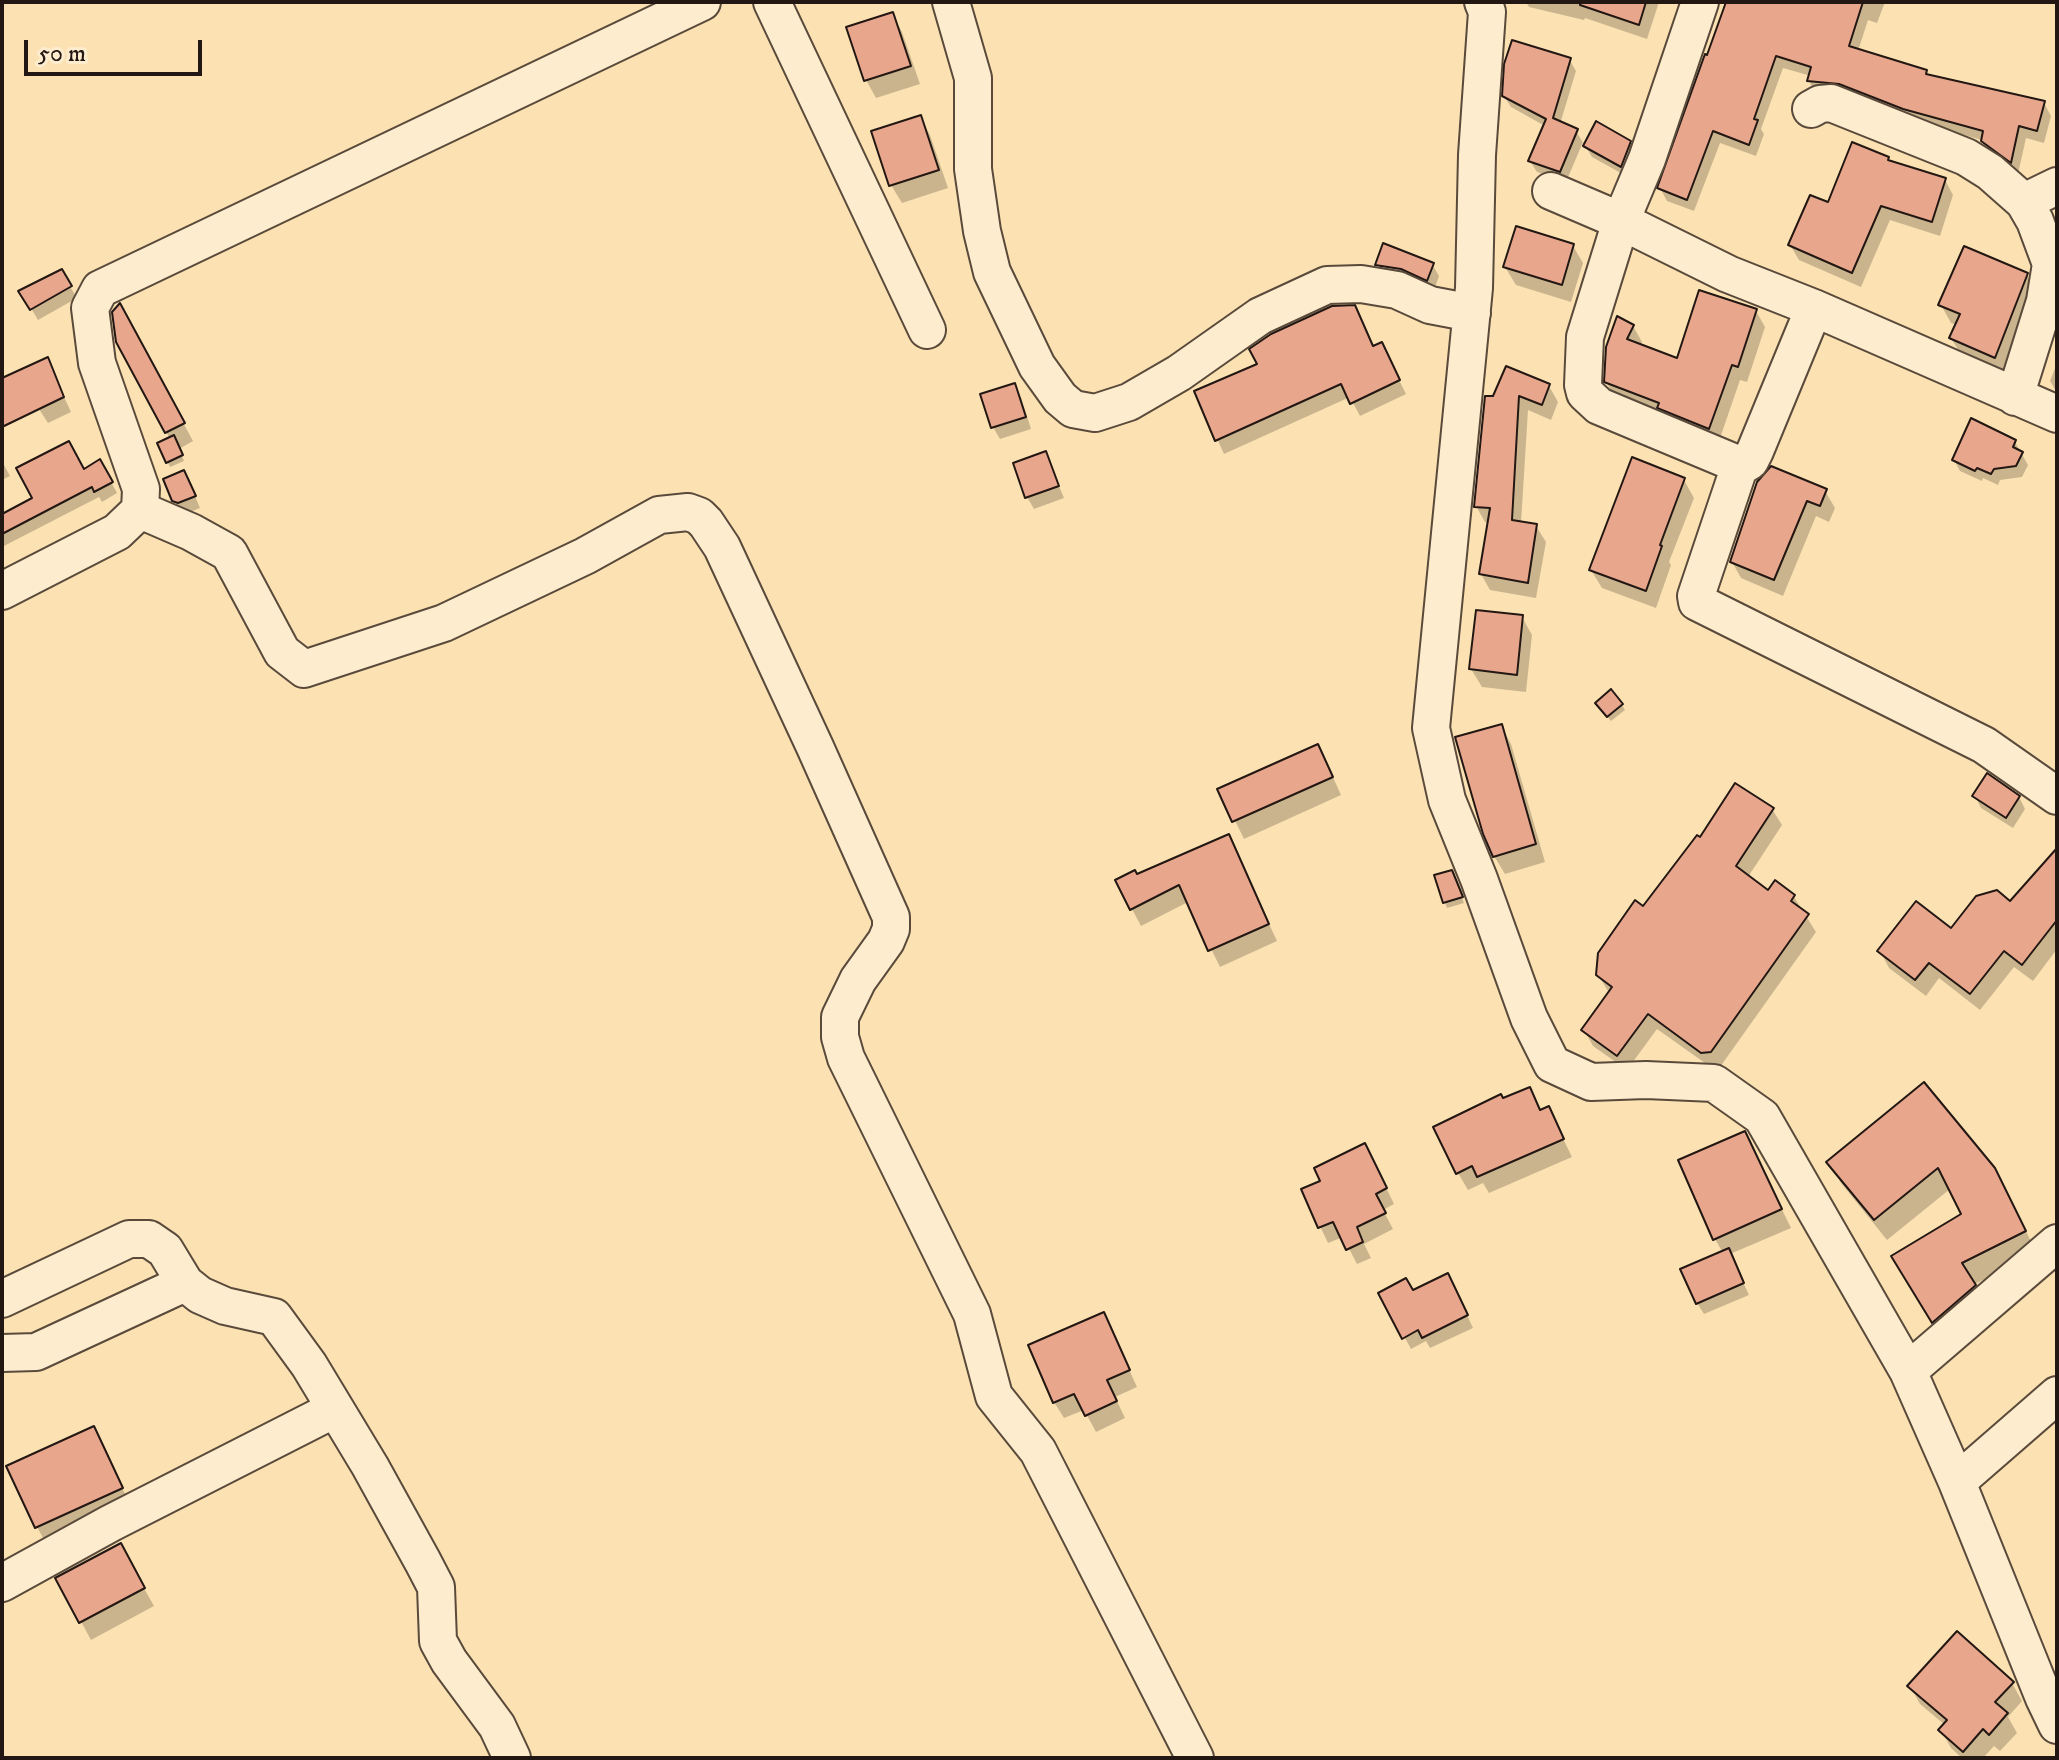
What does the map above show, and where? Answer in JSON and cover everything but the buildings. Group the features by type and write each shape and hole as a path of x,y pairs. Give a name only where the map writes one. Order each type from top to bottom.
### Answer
{"street":[{"path":"2,591 117,532 140,510 141,489 97,363 90,308 100,289 702,2"},
{"path":"772,2 927,330"},
{"path":"951,2 973,78 973,169 992,272 1037,366 1060,398 1073,409 1095,413 1129,402 1179,373 1260,316 1327,285 1361,284 1397,290 1430,305 1472,313"},
{"path":"1483,2 1487,12 1477,155 1472,313 1431,728 1447,800 1529,1018 1552,1064 1591,1082 1646,1080 1714,1083 1762,1117 1908,1371 2053,1704"},
{"path":"1700,2 1647,159 1621,221 1585,337 1585,393 1599,406 1740,465 1750,461 1755,451 1814,308"},
{"path":"1811,109 1831,103 1966,157 1990,172 2024,202 2035,221 2051,264 2045,301 2015,397"},
{"path":"2024,202 2057,186"},
{"path":"1551,191 1621,221 1728,274 2057,414"},
{"path":"1740,465 1696,596 1697,602 1984,745 2057,796"},
{"path":"140,510 229,553 282,652 304,669 444,623 585,556 659,515 688,512 706,523 722,547 891,917 891,929 886,941 858,980 840,1017 840,1037 846,1058 972,1314 994,1396 1038,1451 1195,1758"},
{"path":"2,1299 129,1239 149,1239 165,1250 185,1283 200,1295 225,1306 274,1317 309,1365 370,1466 436,1587 438,1641 455,1670 497,1726 512,1758"},
{"path":"1908,1371 2057,1243"},
{"path":"2,1353 36,1352 185,1283"},
{"path":"1957,1482 2057,1395"},
{"path":"2,1583 111,1523 335,1409"}]}
